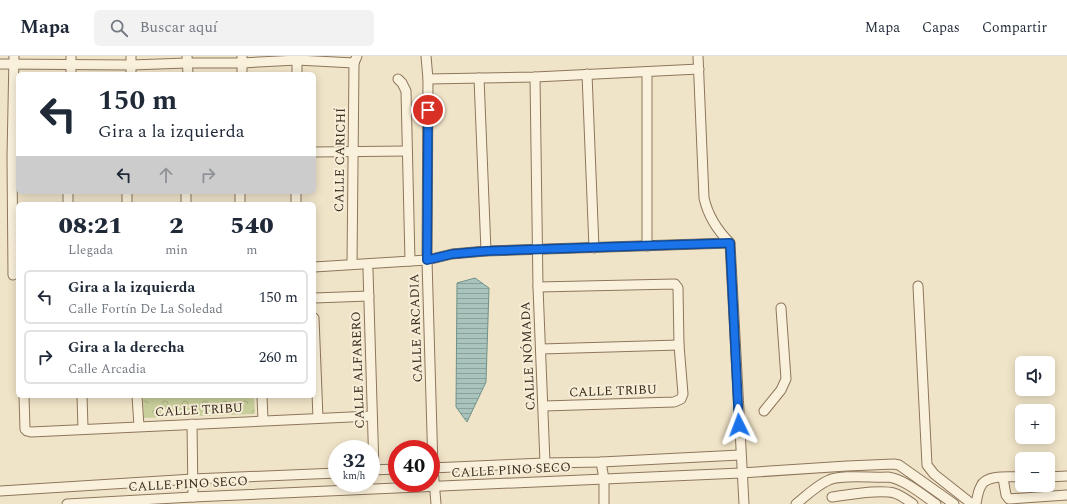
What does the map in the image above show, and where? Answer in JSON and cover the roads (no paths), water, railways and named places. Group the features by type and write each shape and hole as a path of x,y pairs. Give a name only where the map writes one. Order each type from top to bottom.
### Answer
{"street":[{"name":"CALLE ARCADIA","path":"426,56 428,79 427,260 431,440"},
{"path":"698,56 704,198 710,218 721,234 730,243 740,455 744,504"},
{"path":"297,58 297,72"},
{"path":"0,64 14,60 71,65 131,65 187,60 297,58 355,60"},
{"path":"13,275 15,157 14,60"},
{"path":"187,60 188,72"},
{"path":"242,60 242,72"},
{"name":"CALLE CARICHÍ","path":"352,264 355,60"},
{"path":"428,79 535,77 699,69"},
{"path":"647,72 647,246"},
{"path":"587,74 594,248"},
{"name":"CALLE NÓMADA","path":"535,77 538,287 546,463"},
{"path":"479,78 486,251"},
{"path":"398,79 406,91 410,261"},
{"path":"316,152 407,151"},
{"path":"316,267 427,260 452,254 486,251 730,243"},
{"name":"CALLE ALFARERO","path":"368,270 372,440"},
{"path":"538,287 676,284 678,288 679,345 541,349"},
{"path":"918,286 927,465 934,474 972,504"},
{"path":"316,298 369,296"},
{"path":"764,411 781,390 786,379 781,308"},
{"name":"CALLE TRIBU","path":"544,406 674,402 681,399 683,394 679,345"},
{"path":"316,368 318,418"},
{"name":"CALLE TRIBU","path":"24,398 25,428 27,431 31,432 83,428 372,416"},
{"path":"82,398 83,428"},
{"path":"137,398 139,426"},
{"path":"262,398 263,420"},
{"path":"192,424 193,497"},
{"name":"CALLE PINO SECO","path":"440,468 740,455"},
{"path":"601,462 604,479 604,504"},
{"name":"CALLE PINO SECO","path":"440,486 894,464 954,504"},
{"name":"CALLE PINO SECO","path":"0,491 328,472"},
{"path":"1055,477 1067,476"},
{"path":"976,504 984,481 991,478 1015,477"},
{"path":"796,504 831,479 850,478 894,478 936,504"},
{"path":"1003,478 1006,495 1009,499 1067,495"},
{"name":"CALLE PINO SECO","path":"67,504 388,488"},
{"name":"CALLE ARCADIA","path":"435,492 436,504"},
{"path":"832,497 884,492 895,493 904,497 913,504"}],"water":[{"path":"475,278 489,288 486,382 467,422 456,407 457,283"}]}
